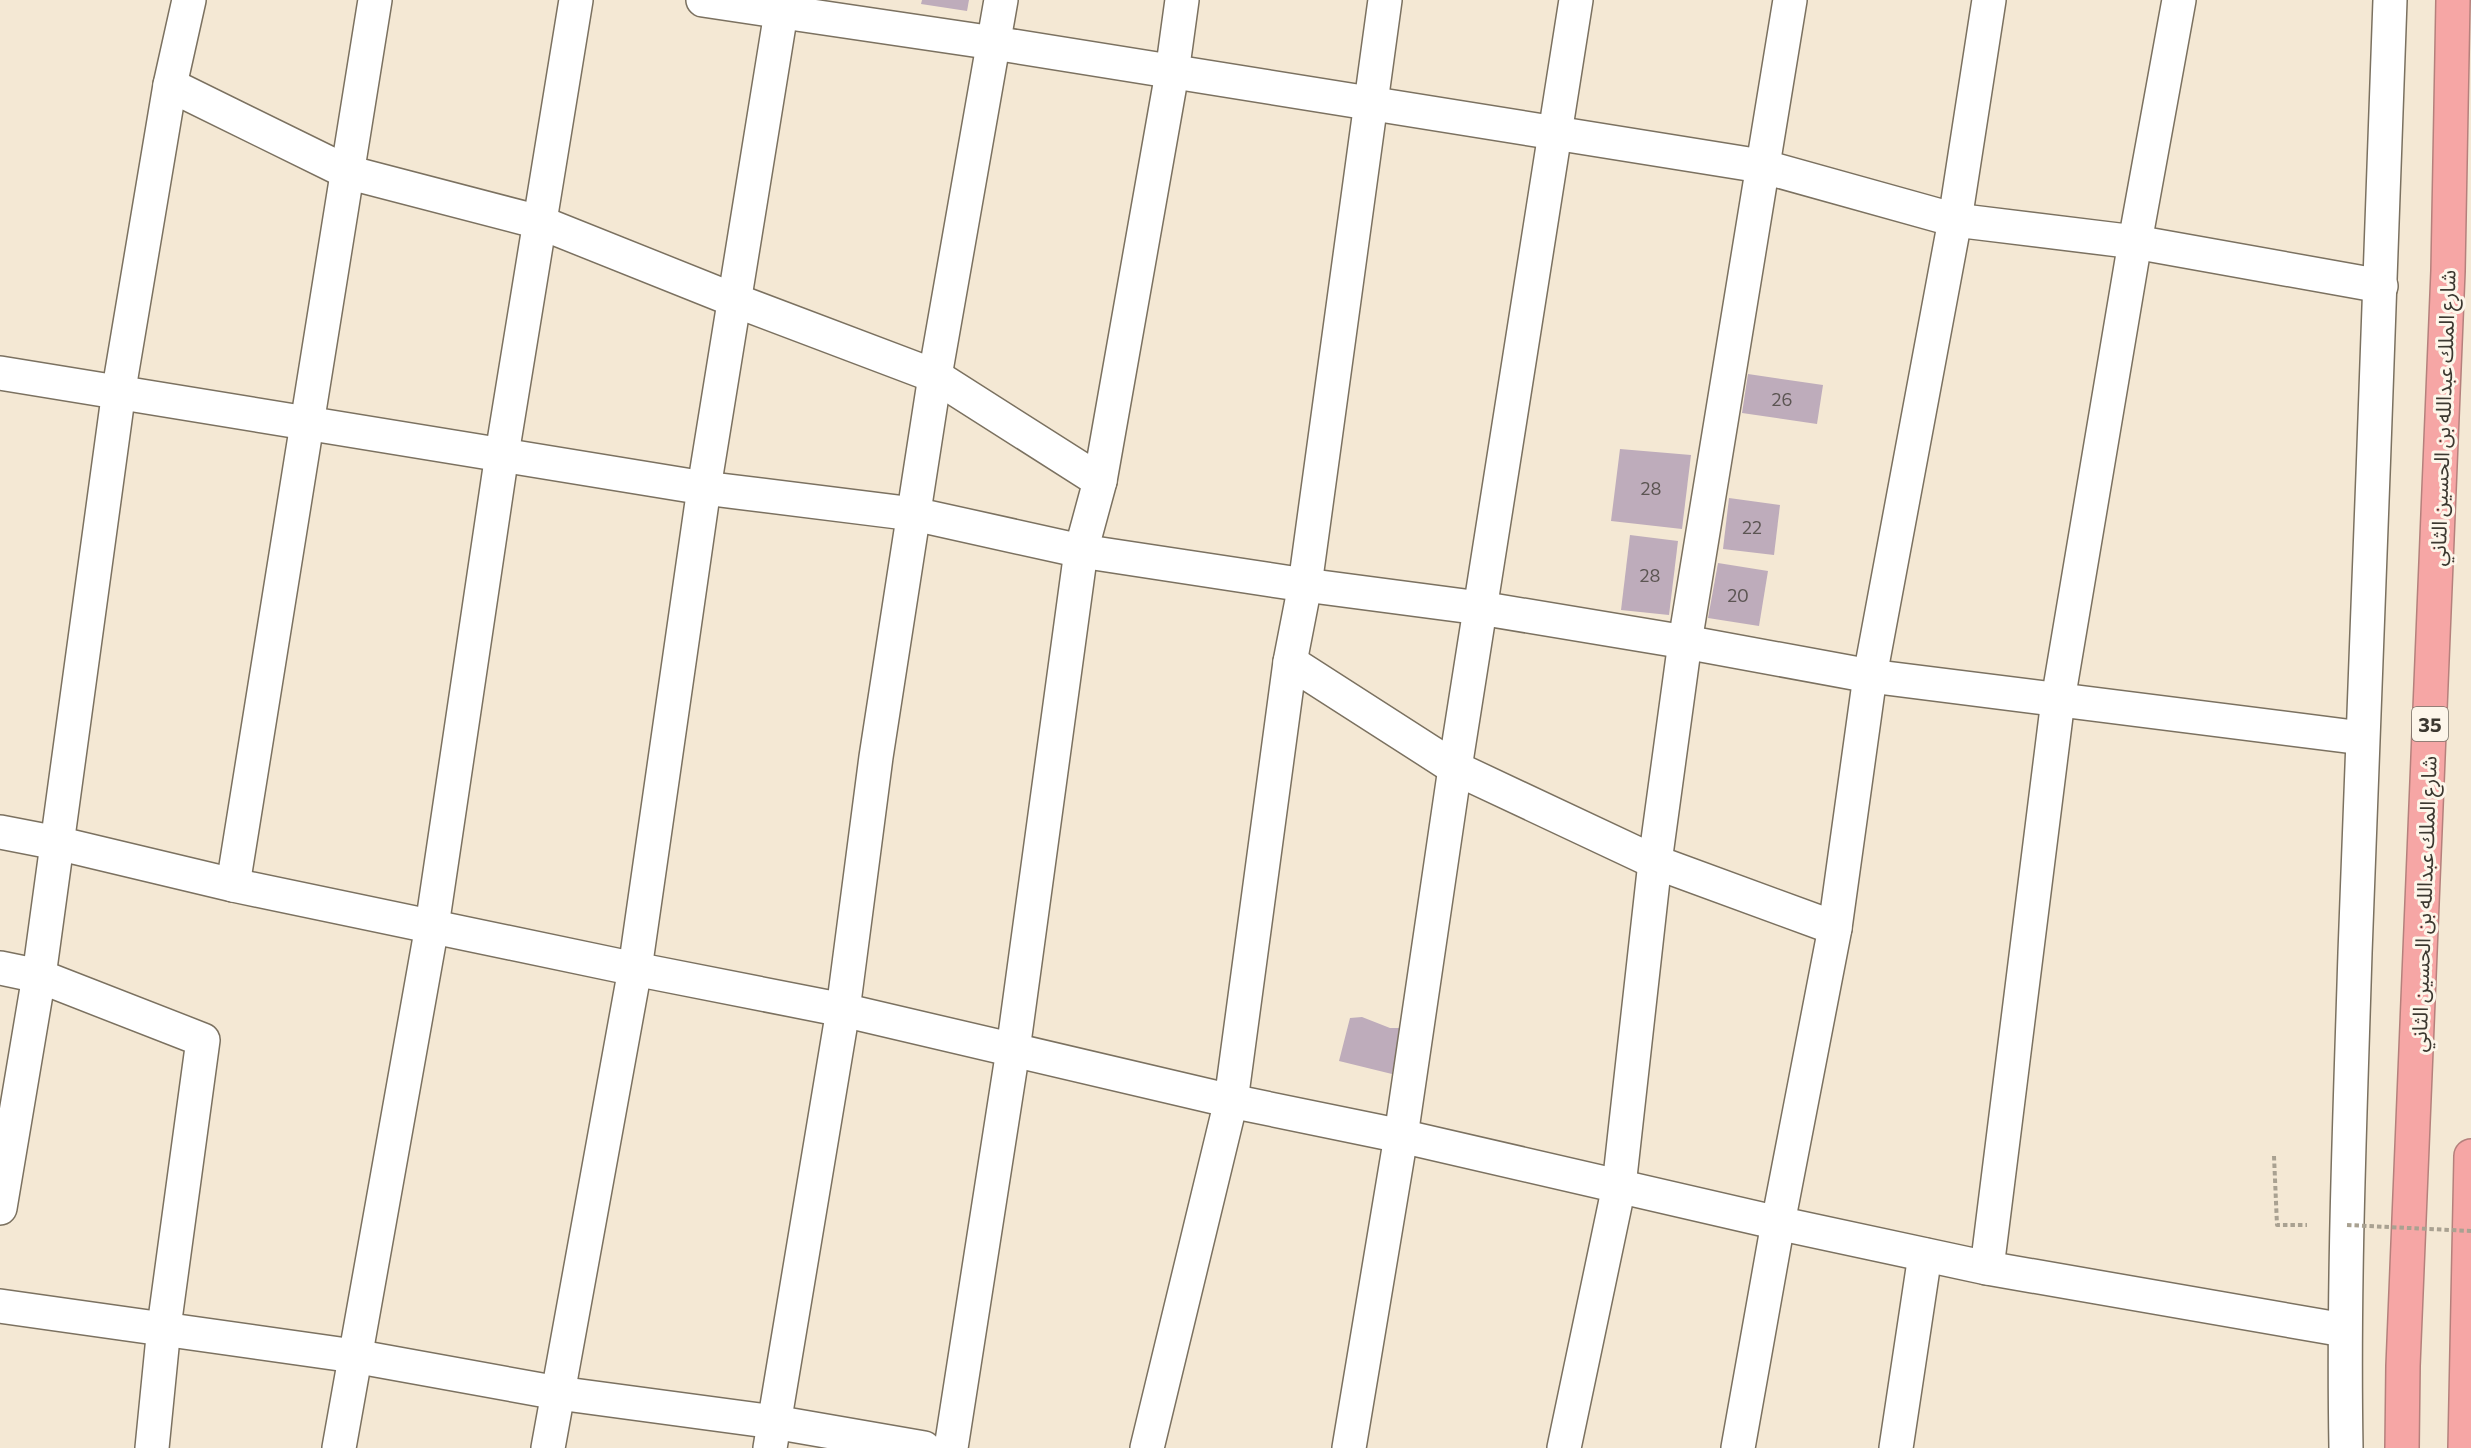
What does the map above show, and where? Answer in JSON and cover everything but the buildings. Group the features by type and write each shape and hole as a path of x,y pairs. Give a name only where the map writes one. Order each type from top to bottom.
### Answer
{"highway":[{"name":"شارع الملك عبدالله بن الحسين الثاني","path":"2402,1448 2448,271 2453,0"},
{"path":"2464,1448 2471,1156"}],"street":[{"path":"0,1208 39,976 119,393 170,85 189,0"},
{"path":"233,885 375,0"},
{"path":"339,1448 432,926 501,454 576,0"},
{"path":"703,0 782,6 1172,73 1761,166 1955,220 2135,242 2382,286"},
{"path":"772,1435 843,1010 876,757 935,376 1001,0"},
{"path":"951,1448 1013,1050 1081,550 1100,481 1172,73 1182,0"},
{"path":"1147,1448 1231,1101 1290,662 1305,585 1385,0"},
{"path":"1349,1448 1401,1136 1455,768 1576,0"},
{"path":"1564,1448 1619,1186 1655,861 1686,642 1761,166 1790,0"},
{"path":"1738,1448 1778,1223 1835,927 1870,676 1955,220 1989,0"},
{"path":"1987,1268 2058,700 2135,242 2179,0"},
{"path":"2346,1448 2344,1330 2347,1226 2362,738 2382,286 2390,0"},
{"path":"548,1448 635,969 704,488 782,6"},
{"path":"170,85 347,172 539,222 734,300 935,376 1100,481"},
{"path":"0,373 306,421 704,488 914,513 1081,550 1305,585 1480,608 1686,642 1870,676 2362,738"},
{"path":"1290,662 1455,768 1655,861 1835,927"},
{"path":"0,832 57,843 233,885 843,1010 1231,1101 1401,1136 1925,1255 1987,1268 2344,1330"},
{"path":"0,968 39,976 203,1040 164,1328 152,1448"},
{"path":"1896,1448 1925,1255"},
{"path":"0,1306 354,1356 772,1435 924,1448"}],"path":[{"path":"2274,1156 2277,1225 2471,1231"}]}
